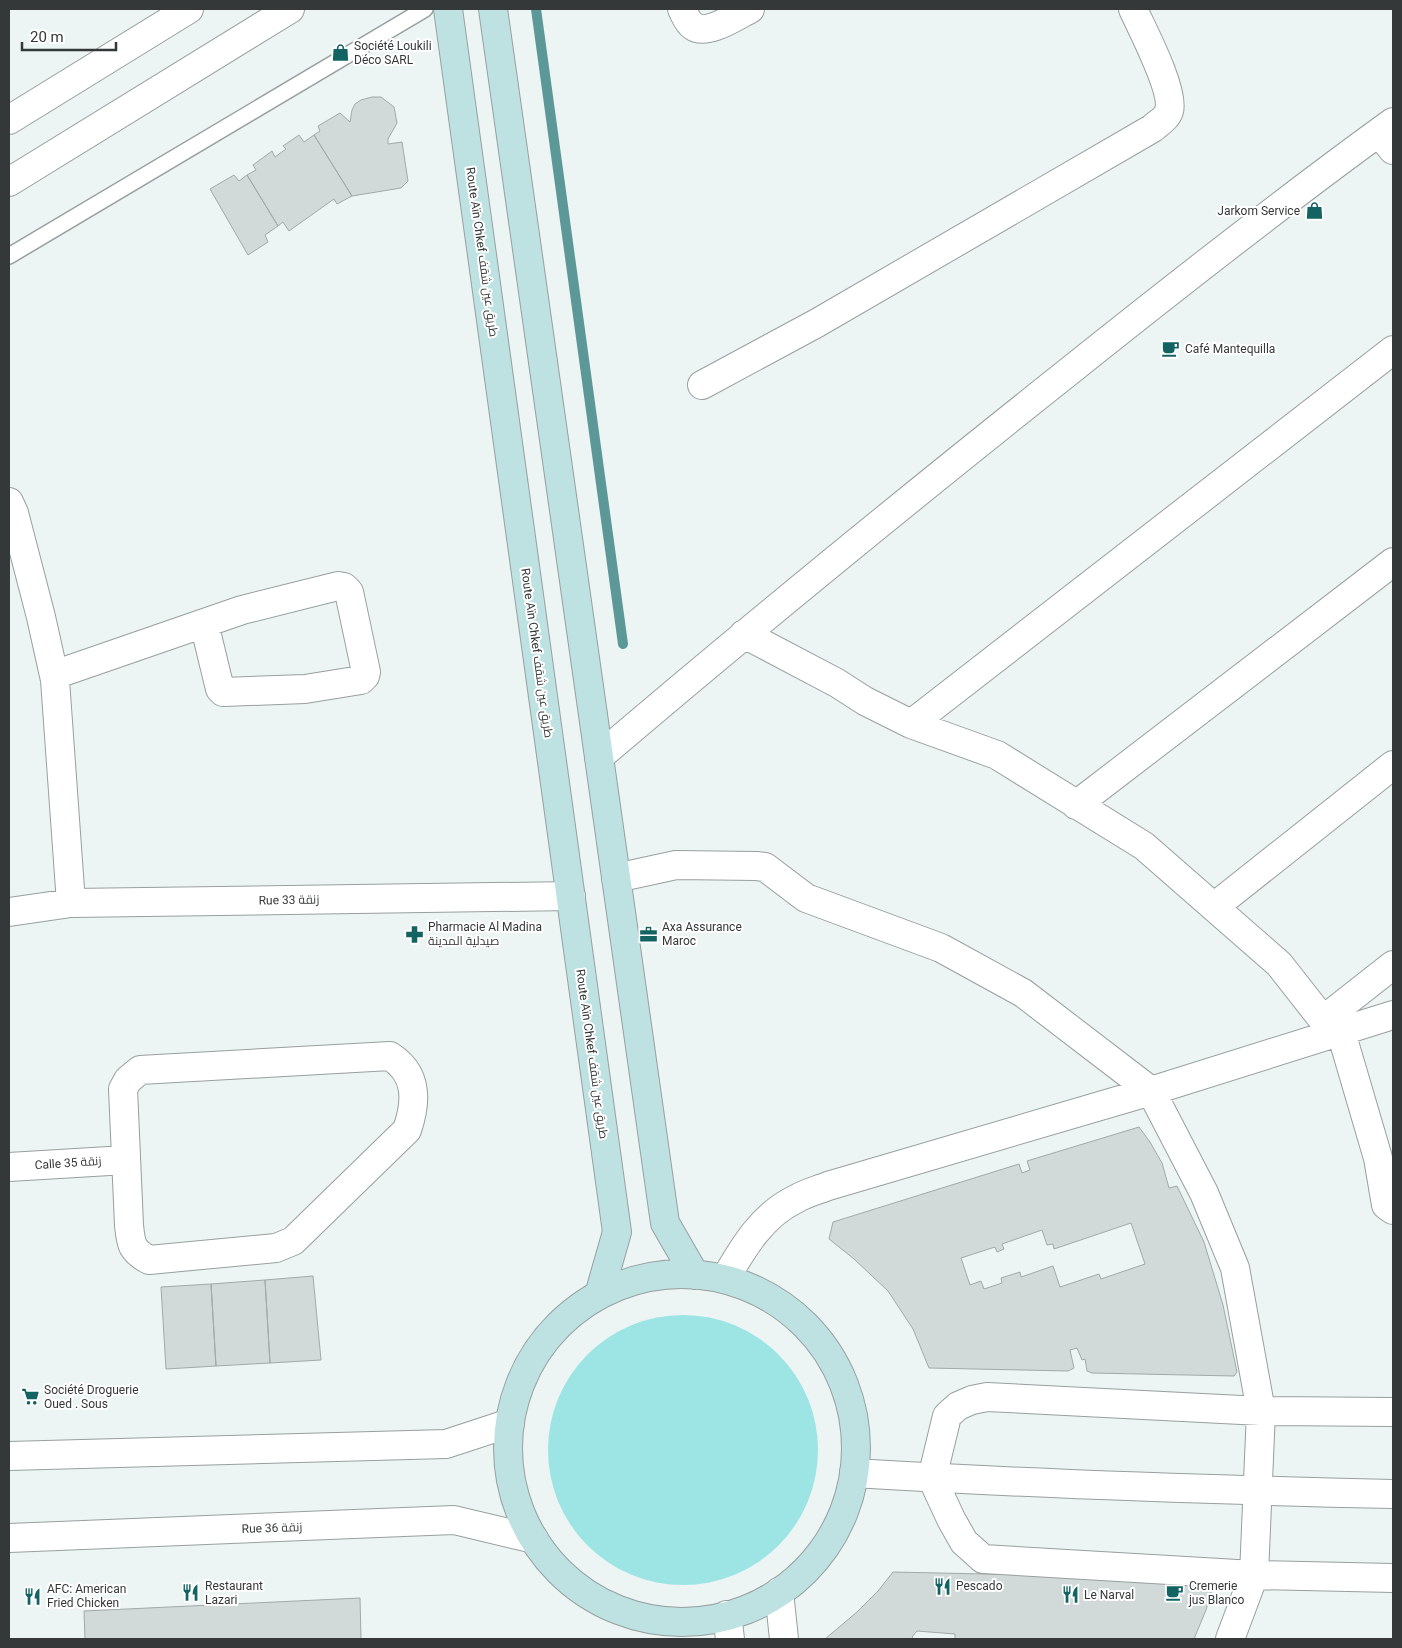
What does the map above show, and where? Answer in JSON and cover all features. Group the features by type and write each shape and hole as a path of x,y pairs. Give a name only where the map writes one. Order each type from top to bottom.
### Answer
{"main road":[{"name":"Route Aïn Chkef طريق عين شقف","path":"448,9 617,1232 599,1295"},
{"path":"493,9 665,1223 695,1275"},
{"path":"695,1275 724,1279 773,1299 801,1320 824,1346 841,1376 853,1412 856,1432 854,1474 850,1494 825,1549 795,1580 761,1602 726,1631 708,1619 662,1621 634,1615 599,1600 575,1585 555,1567 534,1539 521,1513 512,1487 508,1444 510,1423 521,1383 530,1364 542,1346 570,1316 599,1295 645,1279 695,1275"},
{"path":"634,1615 645,1639"}],"street":[{"path":"9,120 189,9"},
{"path":"9,182 290,9"},
{"path":"682,9 690,24 702,29 717,26 750,9"},
{"path":"702,385 817,323 1106,156 1157,124 1169,110 1168,95 1152,50 1133,9"},
{"path":"599,757 744,634 964,454 1168,293 1388,135"},
{"path":"911,724 1393,350"},
{"path":"9,502 14,513 41,617 54,676 71,903"},
{"path":"1076,805 1393,562"},
{"path":"54,676 204,623 252,608 338,586 344,587 349,592 366,672 365,676 361,680 306,688 223,692 220,690 204,623"},
{"path":"744,634 837,683 865,701 911,724 997,755 1144,846 1279,964 1332,1026 1378,1158 1386,1205 1393,1210"},
{"path":"1214,908 1393,765"},
{"path":"616,878 676,865 765,867 806,898 941,948 1023,993 1151,1091 1204,1193 1235,1268 1261,1411 1254,1575 1230,1639"},
{"name":"Rue 33 زنقة","path":"9,912 71,903 571,896"},
{"path":"1332,1026 1393,965"},
{"path":"724,1279 753,1234 772,1214 795,1199 828,1186 1151,1091 1332,1026 1393,1015"},
{"path":"390,1056 402,1064 414,1091 413,1112 407,1130 293,1241 276,1248 149,1260 138,1254 130,1242 126,1160 123,1089 128,1080 140,1070 390,1056"},
{"name":"Calle 35 زنقة","path":"9,1167 126,1160"},
{"path":"1393,1412 1261,1411 987,1397 972,1400 958,1406 947,1416 932,1478 964,1542 983,1559 1254,1575 1393,1578"},
{"path":"9,1456 446,1444 510,1423"},
{"path":"854,1474 1259,1491 1393,1494"},
{"name":"Rue 36 زنقة","path":"9,1538 454,1520 534,1539"},
{"path":"779,1592 784,1639"}],"lane":[{"path":"9,256 425,9"}],"shaded area":[{"path":"670,1315 696,1315 722,1320 735,1325 758,1337 779,1354 796,1375 808,1398 816,1424 818,1450 816,1476 808,1502 796,1525 779,1546 758,1563 722,1580 696,1585 670,1585 644,1580 619,1569 597,1555 578,1536 564,1514 553,1489 548,1463 548,1437 553,1411 564,1386 578,1364 597,1345 619,1331 644,1320"}],"building":[{"path":"372,97 381,97 394,107 397,123 388,139 388,144 402,142 408,181 401,188 352,196 314,135 320,131 318,126 340,113 350,122 355,104"},
{"path":"299,135 304,142 314,135 352,196 337,204 334,199 289,231 283,222 278,226 247,175 256,170 253,165 272,151 275,157 286,149 283,146"},
{"path":"234,175 239,181 247,175 278,226 265,235 268,242 248,255 210,189"},
{"path":"1139,1127 1162,1163 1169,1188 1177,1186 1204,1242 1223,1305 1237,1372 1234,1376 1092,1373 1087,1371 1085,1359 1082,1360 1077,1348 1070,1350 1074,1368 1068,1371 929,1368 913,1329 888,1291 854,1259 829,1239 833,1222 1019,1164 1022,1173 1030,1170 1027,1161","holes":["1131,1223 1145,1264 1101,1279 1099,1274 1060,1287 1053,1266 1021,1277 1020,1272 1001,1278 1002,1283 984,1289 981,1281 970,1285 961,1258 995,1247 997,1252 1004,1249 1002,1244 1042,1230 1047,1245 1053,1244 1054,1249"]},
{"path":"313,1276 321,1360 270,1363 265,1280"},
{"path":"265,1280 270,1363 216,1366 211,1284"},
{"path":"211,1284 216,1366 166,1369 161,1287"},
{"path":"893,1572 1215,1579 1206,1610 1194,1639 955,1639 955,1634 917,1631 912,1637 914,1639 825,1639 857,1612 878,1591"},
{"path":"360,1598 361,1639 85,1639 84,1611"}],"waterway":[{"path":"536,9 623,644"}],"place":[{"name":"Société Loukili Déco SARL","path":"340,53"},
{"name":"Jarkom Service","path":"1314,211"},
{"name":"Café Mantequilla","path":"1171,349"},
{"name":"Pharmacie Al Madina صيدلية المدينة","path":"414,934"},
{"name":"Axa Assurance Maroc","path":"648,934"},
{"name":"Société Droguerie Oued . Sous","path":"30,1397"},
{"name":"Pescado","path":"942,1586"},
{"name":"Restaurant Lazari","path":"191,1593"},
{"name":"Cremerie jus Blanco","path":"1175,1593"},
{"name":"Le Narval","path":"1070,1595"},
{"name":"AFC: American Fried Chicken","path":"33,1596"}]}
